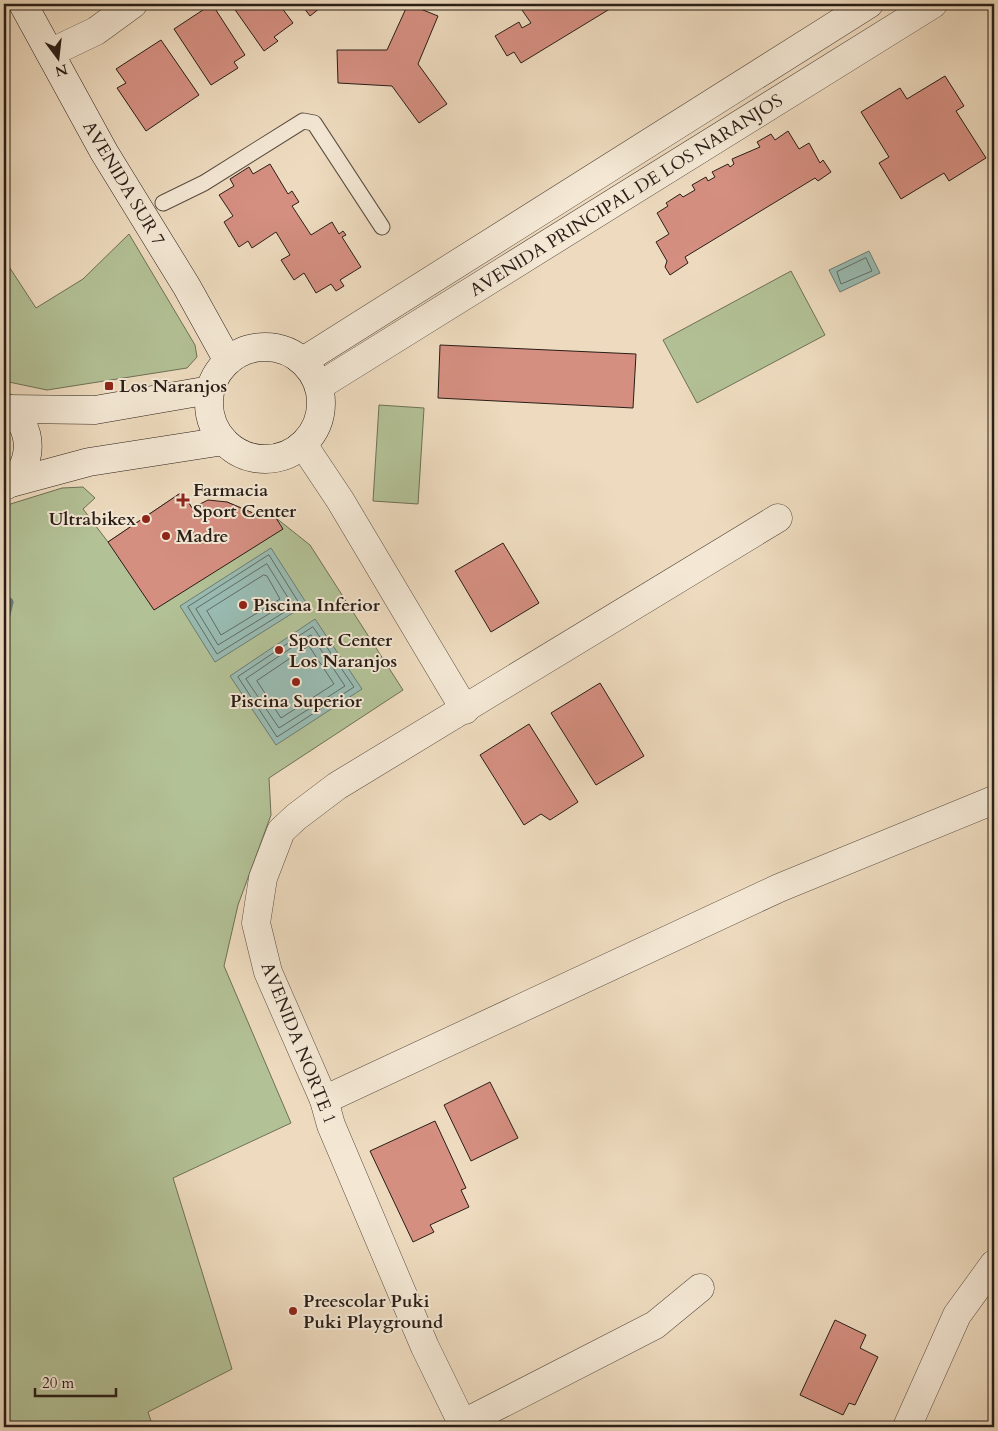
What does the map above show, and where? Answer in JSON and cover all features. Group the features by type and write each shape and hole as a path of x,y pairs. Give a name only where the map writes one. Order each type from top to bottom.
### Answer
{"street":[{"name":"AVENIDA SUR 7","path":"23,4 104,152 187,287 228,361"},
{"path":"50,53 96,31 133,4"},
{"name":"AVENIDA PRINCIPAL DE LOS NARANJOS","path":"303,361 869,4"},
{"name":"AVENIDA PRINCIPAL DE LOS NARANJOS","path":"319,386 933,4"},
{"path":"258,348 274,348 290,353 303,361 313,373 322,398 319,420 304,446 272,459 254,459 238,452 224,441 214,428 209,412 210,390 219,371 228,361 242,352 258,348"},
{"path":"5,408 95,410 210,390"},
{"path":"5,408 21,422 28,440 26,459 18,476 7,485"},
{"path":"7,485 89,462 224,441"},
{"path":"304,446 340,500 464,710"},
{"name":"AVENIDA NORTE 1","path":"463,1425 421,1338 331,1125 324,1100 268,972 256,923 263,878 281,831 296,816 337,786 778,518"},
{"path":"324,1100 779,888 994,800"},
{"path":"907,1427 957,1314 994,1264"},
{"path":"463,1425 655,1325 700,1288"}],"lane":[{"path":"163,202 204,183 303,121 314,123 382,226"}],"green space":[{"path":"129,234 195,345 197,357 187,368 47,390 4,381 4,259 36,308 83,279"},
{"path":"791,271 825,335 697,403 663,340"},
{"path":"379,405 424,408 418,504 373,501"},
{"path":"83,487 95,498 83,509 108,542 182,492 192,508 227,502 253,513 276,518 310,545 403,690 269,778 271,815 238,905 224,966 291,1123 173,1178 232,1369 148,1412 153,1427 4,1427 4,506 62,488"}],"water":[{"path":"869,251 880,273 840,292 829,270"},
{"name":"Piscina Inferior","path":"271,548 307,604 215,662 180,606"},
{"name":"Piscina Superior","path":"315,619 362,689 276,745 230,676"}],"building":[{"path":"212,4 245,55 234,62 238,68 211,85 174,29"},
{"path":"231,4 279,4 293,23 274,37 278,41 264,51"},
{"path":"301,4 325,4 310,16"},
{"path":"408,4 438,16 418,64 447,104 419,123 392,86 338,83 337,50 387,50"},
{"path":"532,4 611,4 613,7 521,63 514,52 507,56 495,36 519,22 522,28 531,23 522,10"},
{"path":"161,40 199,95 146,131 117,88 126,83 116,69"},
{"path":"945,76 964,106 956,111 986,158 949,181 944,173 901,199 879,163 889,157 861,112 900,88 907,99"},
{"path":"788,131 799,149 809,143 820,163 823,160 831,172 818,181 815,178 685,257 688,263 670,275 665,267 667,261 656,242 669,234 657,213 668,206 666,203 680,194 683,197 695,190 692,185 706,177 708,181 715,177 712,172 728,164 730,167 734,164 732,159 760,147 757,142 771,134 775,140"},
{"path":"270,164 288,194 292,191 299,202 292,206 311,235 332,222 339,234 343,231 346,235 342,237 361,267 340,280 344,286 336,291 331,284 316,293 304,273 294,280 281,260 290,255 276,232 252,248 248,241 239,247 224,222 233,216 219,195 234,186 230,179 249,167 253,174"},
{"path":"440,345 636,354 633,408 438,398"},
{"path":"182,492 192,508 208,500 227,502 253,513 276,518 283,529 154,610 108,542"},
{"path":"503,543 539,603 491,632 455,571"},
{"path":"600,683 644,756 596,785 551,713"},
{"path":"529,724 578,802 550,820 541,814 524,825 480,755"},
{"path":"490,1082 518,1138 471,1161 444,1105"},
{"path":"435,1121 466,1188 461,1190 469,1207 430,1225 434,1232 413,1242 370,1151"},
{"path":"835,1320 866,1335 860,1348 878,1357 855,1405 849,1403 843,1415 800,1395"}],"waterway":[{"path":"4,623 9,602"}],"place":[{"name":"Los Naranjos","path":"109,386"},
{"name":"Farmacia Sport Center","path":"183,500"},
{"name":"Ultrabikex","path":"146,519"},
{"name":"Madre","path":"166,536"},
{"name":"Piscina Inferior","path":"243,605"},
{"name":"Sport Center Los Naranjos","path":"279,650"},
{"name":"Piscina Superior","path":"296,682"},
{"name":"Preescolar Puki Puki Playground","path":"293,1311"}]}
